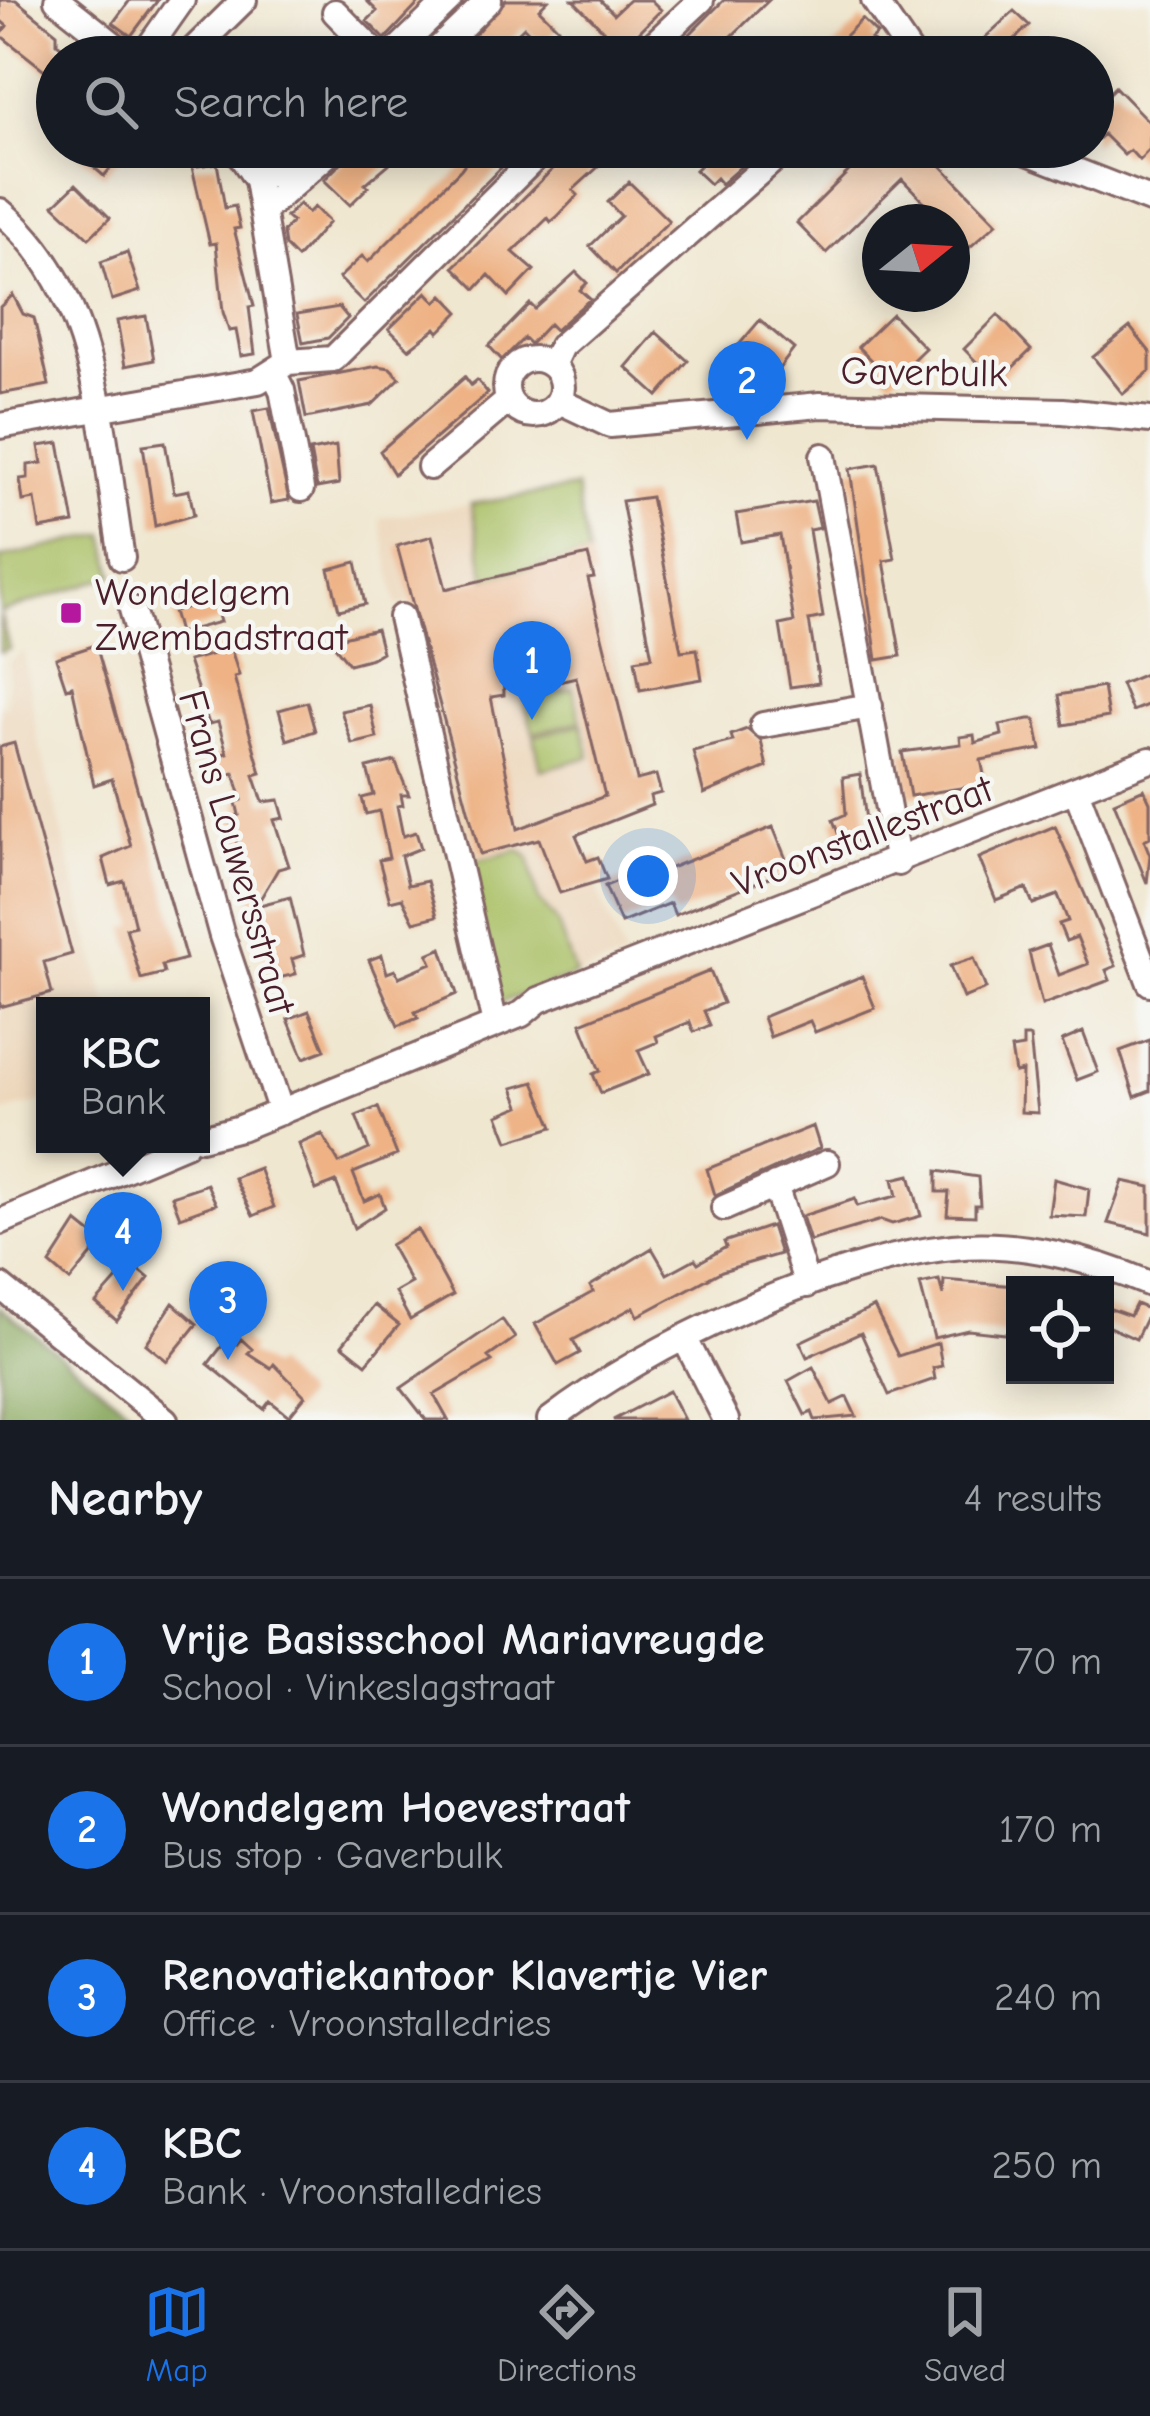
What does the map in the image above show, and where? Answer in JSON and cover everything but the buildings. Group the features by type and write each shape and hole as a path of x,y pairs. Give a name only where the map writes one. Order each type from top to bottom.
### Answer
{"street":[{"path":"57,0 102,36"},
{"path":"157,36 182,0"},
{"path":"207,36 244,0"},
{"path":"412,36 449,0"},
{"path":"662,36 701,0"},
{"path":"874,0 894,36"},
{"path":"450,36 480,4"},
{"path":"335,12 358,36"},
{"path":"249,168 264,210 282,390 301,489"},
{"path":"257,180 278,168"},
{"path":"264,210 312,168"},
{"path":"0,426 333,359 525,168"},
{"path":"552,365 561,346 764,168"},
{"path":"1068,168 1150,200"},
{"path":"0,211 44,254 64,286 97,409 122,558"},
{"path":"537,359 552,365 562,381 559,401 534,416 509,400 506,383 517,364 537,359"},
{"path":"430,466 509,400"},
{"name":"Gaverbulk","path":"559,401 610,425 820,405 1063,411 1150,420"},
{"path":"824,456 898,863"},
{"name":"Frans Louwersstraat","path":"132,609 222,936 281,1112"},
{"path":"401,616 495,1024"},
{"path":"763,725 869,706"},
{"name":"Vroonstallestraat","path":"210,1135 281,1112 760,911 898,863 1150,760"},
{"path":"1076,790 1150,983"},
{"path":"0,1222 164,1153"},
{"path":"724,1208 827,1163"},
{"path":"775,1185 807,1285"},
{"path":"550,1420 685,1339 807,1285 835,1273 954,1246 1032,1249 1150,1284"},
{"path":"0,1286 165,1420"},
{"path":"685,1339 726,1420"}],"shaded area":[{"path":"576,488 652,805 576,835 625,958 499,1003 409,603 397,605 380,518"},
{"path":"24,652 37,735 105,997 36,997 36,1103 0,1113 0,702 6,711 9,662"}],"green space":[{"path":"576,488 588,555 486,579 471,504"},
{"path":"105,534 114,575 0,613 0,558"},
{"path":"0,613 9,649 0,652"},
{"path":"573,688 581,721 533,733 525,700"},
{"path":"582,724 590,757 541,770 534,736"},
{"path":"519,850 529,857 538,899 557,922 576,975 499,1003 467,863"},
{"path":"0,1307 142,1420 0,1420"}],"place":[{"name":"Wondelgem Hoevestraat","path":"747,440"},
{"name":"Wondelgem Zwembadstraat","path":"71,613"},
{"name":"Vrije Basisschool Mariavreugde","path":"532,720"},
{"name":"KBC","path":"123,1291"},
{"name":"Renovatiekantoor Klavertje Vier","path":"228,1360"}]}
